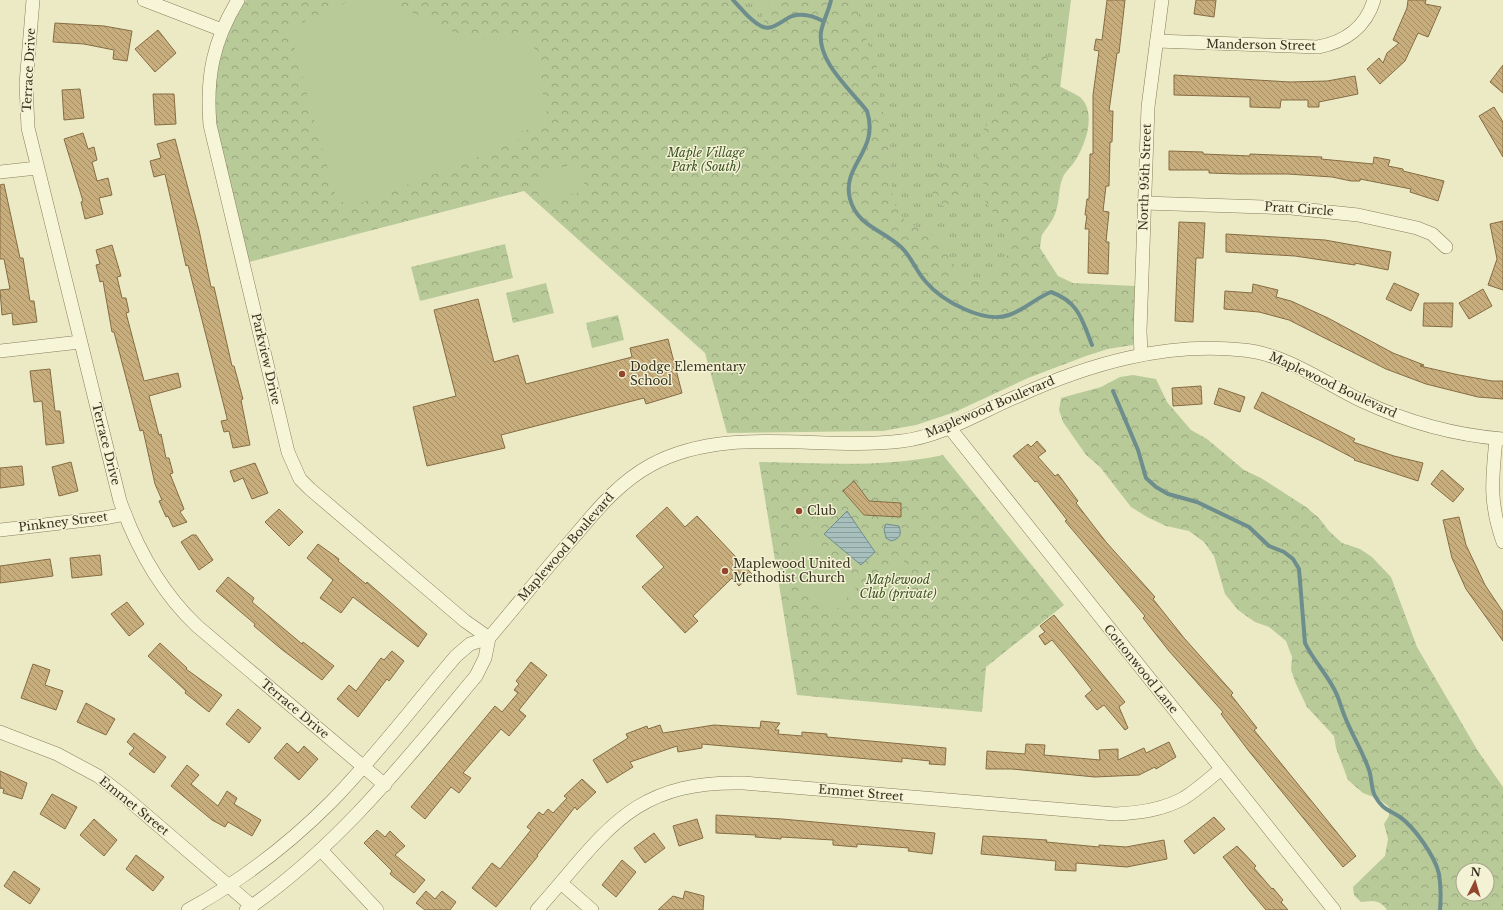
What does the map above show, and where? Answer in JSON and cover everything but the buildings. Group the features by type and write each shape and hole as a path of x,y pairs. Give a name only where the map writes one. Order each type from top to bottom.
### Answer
{"street":[{"name":"Terrace Drive","path":"33,0 26,103 28,128 80,342 125,514 139,548 151,571 182,612 385,785"},
{"path":"144,0 222,30"},
{"name":"Parkview Drive","path":"238,0 222,30 214,55 209,78 208,100 210,125 288,452 293,466 300,479 310,490 465,621 489,638"},
{"name":"North 95th Street","path":"1141,354 1140,331 1148,107 1162,0"},
{"name":"Manderson Street","path":"1157,41 1318,47 1341,41 1360,27 1374,0"},
{"path":"0,172 37,168"},
{"name":"Pratt Circle","path":"1144,203 1291,208 1358,215 1417,228 1432,234 1446,247"},
{"path":"0,351 80,342"},
{"name":"Maplewood Boulevard","path":"249,908 284,882 360,813 476,676 485,658 489,638 612,493 633,476 663,459 688,450 714,444 892,442 915,438 949,427 1069,374 1141,354 1219,348 1264,353 1285,360 1362,400 1401,418 1448,431 1499,439"},
{"name":"Cottonwood Lane","path":"949,427 1333,910"},
{"path":"1499,439 1492,499 1496,521 1503,542"},
{"name":"Pinkney Street","path":"0,530 104,518 125,514"},
{"path":"188,910 229,886 270,856 306,825 331,801 363,765 456,656 470,644 489,638"},
{"name":"Emmet Street","path":"0,732 57,754 98,776 124,796 229,886 249,908"},
{"name":"Emmet Street","path":"537,910 603,834 627,813 658,795 698,784 744,783 1115,814 1150,810 1175,802 1185,797 1221,770"},
{"path":"321,850 377,910"},
{"path":"561,883 592,910"}],"green space":[{"name":"Maple Village Park (South)","path":"246,0 733,0 756,23 767,28 762,16 766,7 774,0 854,0 868,45 876,59 880,104 890,130 891,184 894,203 905,221 942,240 957,271 966,281 997,279 999,267 1008,254 1009,236 984,199 983,172 976,158 979,141 984,129 1011,92 1021,65 1036,51 1044,53 1048,59 1055,83 1081,98 1086,105 1089,121 1086,138 1075,161 1062,179 1054,216 1040,238 1037,248 1040,248 1058,276 1073,283 1135,286 1133,345 1108,349 1086,356 1028,378 955,412 916,425 883,431 727,433 705,353 524,191 249,262 217,130 214,94 220,56 233,23"},
{"path":"351,0 384,0 473,41 531,30 549,125 517,132 518,141 351,207 336,198 289,29"},
{"path":"733,0 1071,0 1040,248 1033,250 1011,279 926,283 769,28 756,23"},
{"path":"579,163 586,191 545,200 538,173"},
{"path":"947,164 956,164 963,169 967,180 964,197 960,202 950,208 944,207 939,203 933,194 930,182 934,171"},
{"path":"505,244 513,278 420,301 411,267"},
{"path":"546,283 554,313 513,323 506,293"},
{"path":"618,315 624,340 592,348 586,323"},
{"path":"1133,375 1156,379 1167,402 1191,430 1207,439 1244,470 1261,478 1306,507 1319,518 1329,531 1342,543 1360,549 1372,557 1391,577 1417,647 1478,751 1503,787 1503,910 1387,910 1379,902 1361,902 1354,895 1353,887 1385,856 1388,839 1384,824 1389,816 1389,807 1379,799 1363,793 1348,780 1336,748 1334,736 1307,707 1296,684 1291,670 1292,657 1286,641 1269,627 1255,622 1238,610 1225,594 1214,556 1204,542 1189,531 1166,526 1131,507 1100,467 1086,455 1063,422 1059,410 1061,398 1101,387 1120,377"},
{"name":"Maplewood Club (private)","path":"943,455 1064,605 986,667 982,712 797,695 759,462 852,464 898,462"},
{"path":"809,535 861,582 834,612 782,564"},
{"path":"902,559 918,581 892,605 874,587"}],"water":[{"path":"847,511 875,552 861,565 824,534"},
{"path":"886,524 899,526 900,536 891,541 886,538 884,529"}],"waterway":[{"path":"733,0 753,21 761,26 769,28 796,15 808,16 823,21"},
{"path":"831,0 821,32 821,43 824,54 836,75 867,111 870,125 869,137 855,167 849,187 850,199 858,216 864,222 901,247 926,282 933,289 953,303 976,314 999,317 1014,313 1051,292 1068,301 1074,307 1082,320 1092,345"},
{"path":"1113,391 1138,450 1146,478 1156,487 1168,494 1197,502 1249,527 1269,546 1284,552 1293,559 1299,569 1305,643 1334,688 1348,724 1367,763 1375,796 1383,807 1406,822 1429,851 1437,867 1440,878 1440,910"}],"place":[{"name":"Dodge Elementary School","path":"622,374"},
{"name":"Club","path":"799,511"},
{"name":"Maplewood United Methodist Church","path":"725,571"}]}
